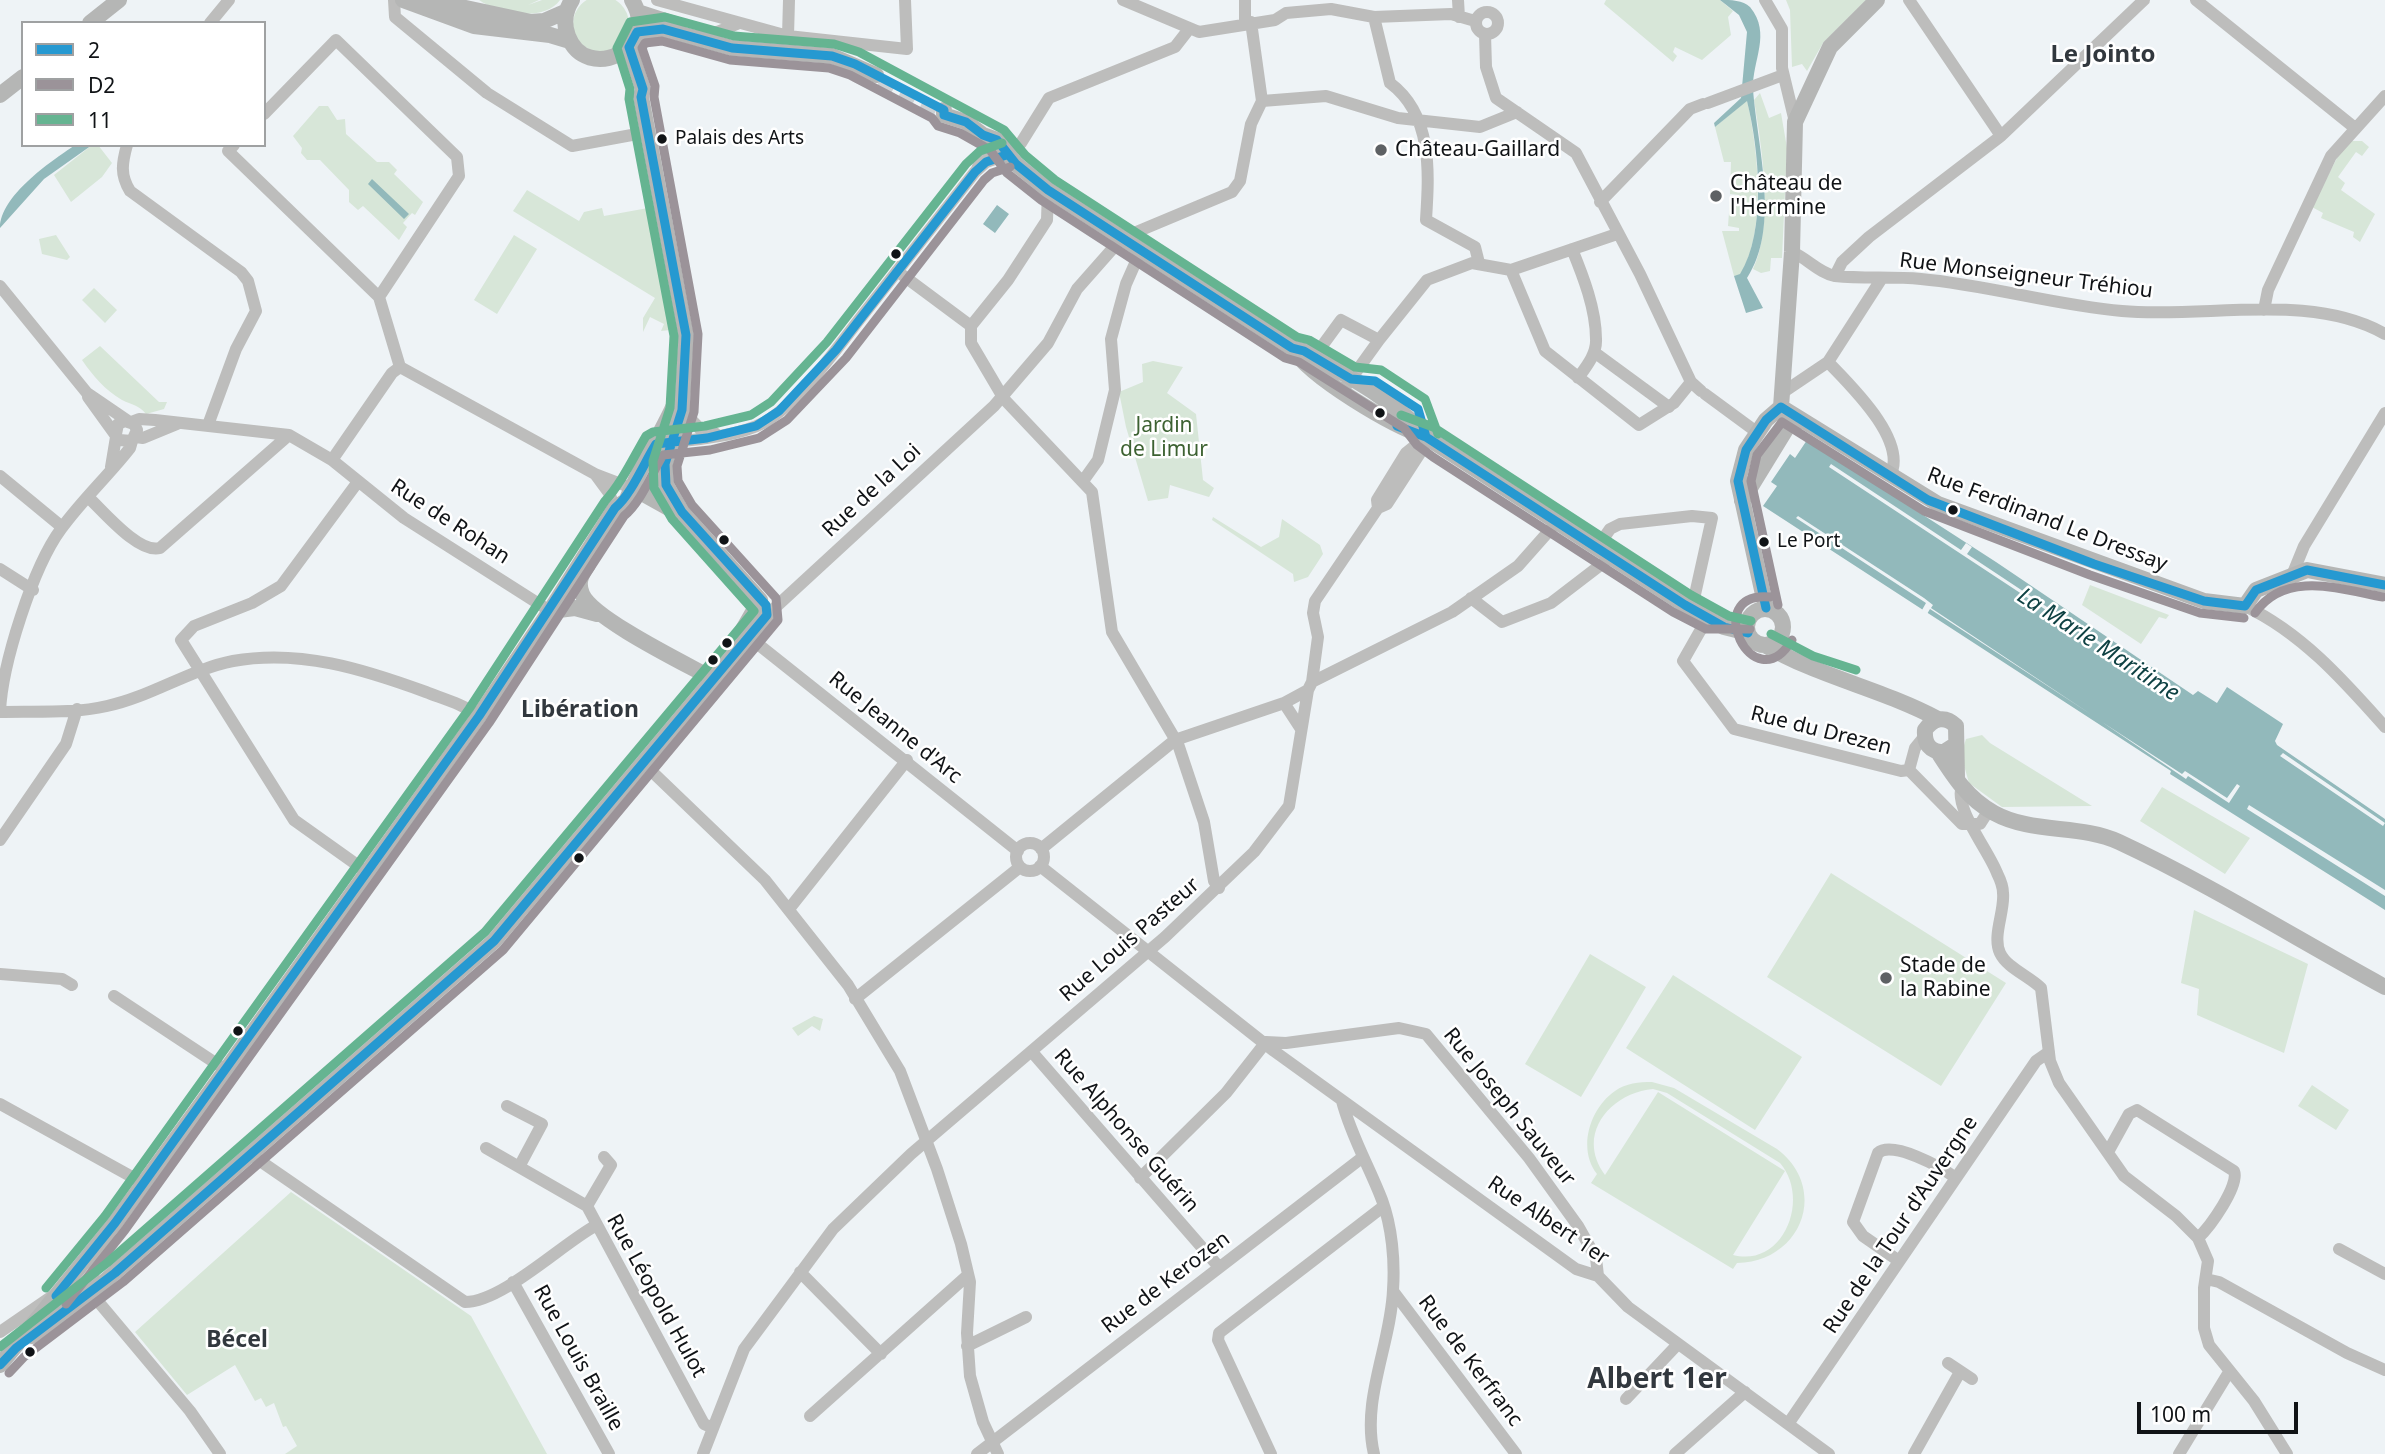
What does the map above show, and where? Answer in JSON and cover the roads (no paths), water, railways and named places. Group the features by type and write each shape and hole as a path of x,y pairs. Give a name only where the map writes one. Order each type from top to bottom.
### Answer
{"main road":[{"path":"92,21 118,0"},
{"path":"402,0 474,26 550,35 570,41 585,55 608,58 629,47 638,32 635,6 743,47"},
{"path":"428,0 531,22 544,21 570,5"},
{"path":"1742,500 1788,426 1782,400 1792,252 1795,122 1830,47 1877,0"},
{"path":"570,5 565,26 570,41"},
{"path":"638,32 663,29 708,43 843,59 876,75"},
{"path":"629,47 643,89 641,97"},
{"path":"608,58 626,75 641,97 686,335 682,410 665,477 668,489 682,512 764,608"},
{"path":"0,95 21,79"},
{"path":"944,113 997,140 1006,155 1048,190 1292,348 1314,357 1347,385"},
{"path":"1292,348 1303,364 1412,419 1426,437 1692,608 1708,617 1749,625"},
{"path":"0,1365 8,1345 60,1291 116,1223 479,716 628,496 682,388"},
{"path":"1782,400 1746,450 1738,474 1766,608 1781,617 1782,633 1795,660"},
{"name":"Rue Ferdinand Le Dressay","path":"1782,400 1806,422 1938,504 2094,564 2204,601 2245,606"},
{"path":"1788,426 1806,422"},
{"path":"628,496 682,512"},
{"path":"600,615 583,598 580,577 622,512 628,496"},
{"path":"2245,606 2256,590 2293,573 2323,571 2385,585"},
{"path":"550,611 575,608 600,615 713,679"},
{"path":"8,1345 92,1293 494,941 749,637 764,608"},
{"path":"732,654 735,642 764,608"},
{"path":"1749,625 1766,608"},
{"path":"1749,625 1754,641 1795,660 1885,694 1929,729"},
{"path":"1765,645 1775,642 1782,633"},
{"path":"1929,729 1945,719 1956,726 1959,783"},
{"path":"1929,729 1928,747 1944,752 1955,745"},
{"path":"1938,752 1971,797 1989,810 2012,820 2116,841 2385,987"}],"street":[{"path":"212,21 229,0"},
{"path":"394,0 395,17 477,84 572,146 648,132"},
{"path":"657,0 788,36 907,49 905,0"},
{"path":"788,36 789,0"},
{"path":"1123,0 1199,32 1275,20 1286,13 1351,9 1374,17 1451,14 1475,21"},
{"path":"1122,238 1232,192 1240,180 1251,124 1262,101 1245,0"},
{"path":"1458,0 1459,17"},
{"path":"1765,0 1782,29 1783,75 1795,122"},
{"path":"1909,0 2001,136"},
{"path":"1835,276 1842,262 1869,237 2001,136 2144,0"},
{"path":"2196,0 2355,128"},
{"path":"1475,21 1485,12 1495,15 1497,28 1485,34"},
{"path":"1374,17 1390,83 1402,92 1416,120 1430,165 1426,220 1475,247 1479,263"},
{"path":"1475,21 1479,31 1485,34"},
{"path":"702,32 717,32 732,25 745,25"},
{"path":"656,444 718,435 762,423 788,403 836,350 975,173 986,162 1006,155 1021,143 1049,98 1175,47 1189,29"},
{"path":"1485,34 1486,67 1496,98 1576,153 1640,274 1691,382 1758,433"},
{"path":"266,112 336,40 457,157 459,176 379,297"},
{"path":"1600,202 1690,109 1783,75"},
{"path":"1262,101 1326,96 1399,118 1480,127 1517,113"},
{"path":"2264,310 2268,290 2331,156 2385,96"},
{"path":"975,173 984,152 983,135"},
{"path":"127,147 122,167 123,180 130,191 241,272 253,299 256,311 236,349 208,425"},
{"path":"232,147 228,151 379,297 400,367 595,474 628,496"},
{"path":"1048,190 1047,220 1008,280 971,326 971,343 1001,395 1092,492 1112,632 1175,740 1204,822 1214,881 1219,888"},
{"path":"1347,385 1427,280 1467,264 1479,263 1511,270 1617,234"},
{"name":"Rue de la Loi","path":"764,608 994,405 1048,343 1077,289 1122,238"},
{"path":"1083,481 1098,460 1115,390 1111,339 1126,284 1141,250"},
{"path":"1567,251 1585,282 1597,340 1594,352 1578,378"},
{"name":"Rue Monseigneur Tréhiou","path":"1792,252 1835,276 1922,279 2073,306 2124,312 2264,310 2351,319 2385,334"},
{"path":"1511,270 1545,351 1639,425 1669,407 1691,382"},
{"path":"897,271 971,326"},
{"path":"1782,400 1828,362 1882,278"},
{"path":"0,286 87,393 130,422 137,430 131,447 111,467 89,498 52,541 16,630 3,675 0,712 106,707 166,688 199,672 231,662 277,657 336,663 375,673 465,707 479,716"},
{"path":"1314,357 1341,320 1379,340"},
{"path":"1594,352 1669,407"},
{"path":"1828,362 1876,415 1893,455 1894,469 1890,476"},
{"path":"332,460 392,373 400,367"},
{"path":"87,393 89,402 125,442 143,438 177,424"},
{"path":"682,410 701,430 718,435"},
{"path":"2293,573 2304,545 2385,413"},
{"path":"111,467 118,424 139,419 289,435"},
{"path":"89,498 134,540 154,550 289,435"},
{"name":"Rue de Rohan","path":"289,435 332,460 357,483 404,518 550,611"},
{"name":"Rue Louis Pasteur","path":"709,1451 713,1429 744,1349 800,1272 852,1209 1219,888 1254,852 1287,811 1318,637 1314,618 1315,601 1378,508 1387,504 1424,447 1426,437"},
{"path":"595,474 610,493 628,496"},
{"path":"0,476 62,527"},
{"path":"357,483 281,586 252,603 194,626 181,640 294,820 367,872"},
{"path":"1471,598 1502,622 1552,603 1604,553 1610,529 1620,524 1692,516 1712,518 1692,608"},
{"path":"1041,849 1175,740 1284,703 1310,686 1435,624 1518,566 1557,522"},
{"path":"0,569 33,590"},
{"path":"2245,606 2277,624 2315,653 2385,727"},
{"name":"Rue du Drezen","path":"1708,617 1682,662 1734,729 1901,771 1909,770"},
{"name":"Rue Jeanne d'Arc","path":"749,637 907,760 1018,851"},
{"path":"1284,703 1301,729"},
{"path":"0,840 66,744 77,709"},
{"path":"1929,729 1915,748 1909,770 1962,824 1980,824 1989,810"},
{"path":"789,909 907,760"},
{"path":"643,763 750,862 789,909 855,999 900,1071 955,1222 968,1275 967,1346 974,1395 998,1454"},
{"path":"1959,783 1959,802 1975,826 2003,890 1999,951 2040,988 2052,1068 2059,1083 2129,1182 2176,1216 2198,1238 2207,1256 2205,1335 2258,1407 2287,1454"},
{"path":"1029,843 1041,849 1044,856 1040,866 1028,871 1020,867 1018,851 1029,843"},
{"path":"1040,866 1145,951 1266,1042 1226,1093 1140,1178"},
{"path":"855,999 1020,867"},
{"path":"0,974 62,979 72,985"},
{"path":"114,996 226,1070"},
{"name":"Rue Joseph Sauveur","path":"1266,1042 1304,1041 1399,1028 1416,1029 1433,1040 1529,1158 1578,1226 1596,1258 1598,1276"},
{"path":"1298,1068 1295,1052 1304,1041"},
{"name":"Rue Albert 1er","path":"1266,1042 1342,1101 1576,1269 1598,1276 1617,1297 1829,1454"},
{"name":"Rue Alphonse Guérin","path":"1032,1052 1219,1267"},
{"name":"Rue de la Tour d'Auvergne","path":"1788,1424 2036,1061 2049,1052"},
{"path":"1342,1101 1350,1128 1384,1206 1390,1231 1394,1291 1375,1390 1372,1442 1374,1454"},
{"path":"0,1104 143,1183"},
{"path":"507,1106 546,1127 519,1167"},
{"path":"2108,1153 2129,1114 2137,1110 2234,1171 2235,1183 2210,1226 2198,1238"},
{"name":"Rue Léopold Hulot","path":"486,1148 587,1206 595,1226 704,1424 713,1429"},
{"path":"1899,1261 1863,1236 1853,1222 1878,1153 1886,1148 1898,1149 1956,1178"},
{"path":"250,1154 460,1300 474,1301 513,1282 595,1226"},
{"path":"587,1206 611,1165 604,1157"},
{"name":"Rue de Kerozen","path":"976,1454 1363,1157"},
{"path":"1271,1454 1218,1340 1219,1333 1384,1206"},
{"path":"116,1223 94,1270 92,1293 190,1411 220,1454"},
{"path":"2339,1249 2385,1274"},
{"path":"800,1272 881,1354"},
{"path":"810,1416 968,1275"},
{"path":"2206,1279 2219,1282 2347,1353 2385,1370"},
{"name":"Rue Louis Braille","path":"513,1282 609,1454"},
{"path":"0,1332 60,1291"},
{"name":"Rue de Kerfranc","path":"1394,1291 1516,1454"},
{"path":"967,1346 1026,1317"},
{"path":"1626,1399 1678,1344"},
{"path":"1948,1363 1972,1379"},
{"path":"2179,1454 2229,1371"},
{"path":"1914,1454 1960,1372"},
{"path":"1675,1454 1745,1392"}],"water":[{"path":"1720,0 1736,1 1750,7 1760,27 1753,89 1765,211 1757,258 1747,278 1763,308 1746,313 1734,276 1740,274 1749,256 1757,213 1755,142 1747,101 1715,127 1714,123 1741,98 1747,32 1739,15"},
{"path":"72,147 89,147 44,179 0,228 8,204 40,170"},
{"path":"372,179 409,214 404,219 368,184"},
{"path":"997,205 1009,214 995,233 983,224"},
{"name":"La Marle Maritime","path":"1807,440 1996,562 2193,695 2198,691 2217,703 2227,687 2283,724 2275,741 2277,745 2385,819 2385,910 2170,774 2171,771 1763,506 1777,486 1771,482 1790,454 1795,458"}],"tunnel":[{"path":"856,74 941,117 944,115"}],"place":[{"name":"Palais des Arts","path":"662,139"},
{"name":"Château-Gaillard","path":"1381,150"},
{"name":"Château de l'Hermine","path":"1716,196"},
{"name":"Le Port","path":"1764,542"},
{"name":"Stade de la Rabine","path":"1886,978"}],"district":[{"name":"Le Jointo","path":"2103,55"},
{"name":"Libération","path":"580,710"},
{"name":"Bécel","path":"237,1340"},
{"name":"Albert 1er","path":"1657,1380"}],"park label":[{"name":"Jardin de Limur","path":"1164,438"}]}
